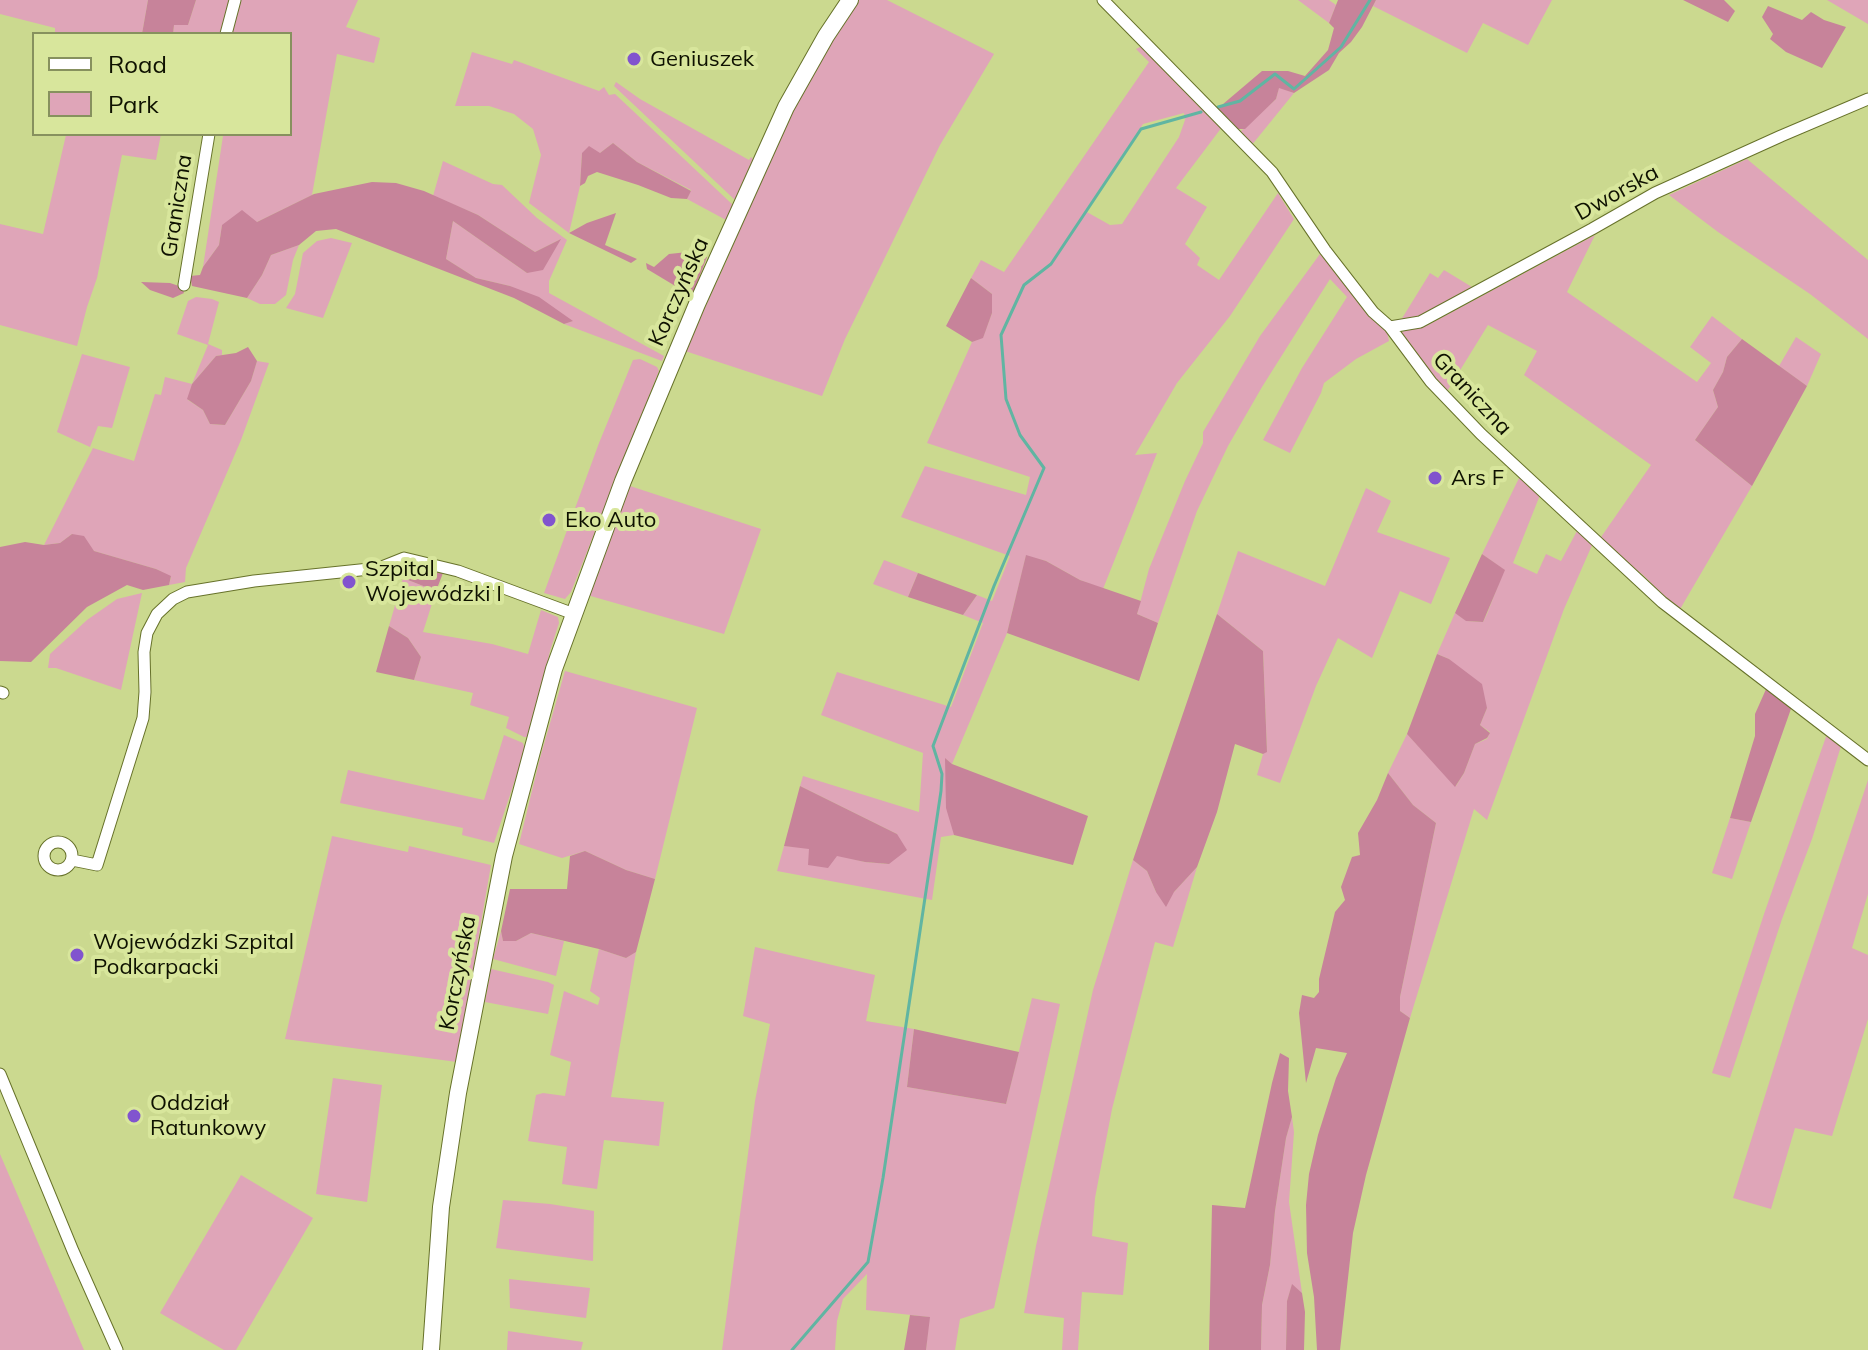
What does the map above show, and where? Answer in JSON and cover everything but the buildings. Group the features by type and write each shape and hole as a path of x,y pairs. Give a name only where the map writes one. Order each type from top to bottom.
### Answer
{"main road":[{"name":"Korczyńska","path":"431,1350 443,1189 477,990 504,856 554,669 623,481 697,304 786,107 850,0"}],"street":[{"path":"227,32 235,0"},
{"name":"Graniczna","path":"1103,0 1272,172 1325,250 1373,312 1390,327 1431,382 1481,434 1662,602 1868,760"},
{"name":"Dworska","path":"1390,327 1420,322 1655,193 1868,99"},
{"name":"Graniczna","path":"184,285 209,136"},
{"path":"72,860 97,865 143,718 147,633 157,614 173,599 187,592 254,581 379,568 404,558 458,571 574,614"},
{"path":"0,1074 117,1350"}],"green space":[{"path":"0,0 148,0 142,32 55,32 55,28 0,14"},
{"path":"196,0 232,0 224,32 173,32 174,25 188,25"},
{"path":"239,0 358,0 346,27 380,38 374,63 337,54 312,195 257,222 222,225 219,245 203,267 223,136 292,136 292,32 231,32"},
{"path":"858,0 887,0 994,54 940,145 845,339 822,396 685,351 780,134"},
{"path":"1298,0 1329,0 1336,5 1329,23"},
{"path":"1376,0 1552,0 1528,45 1483,23 1467,53 1373,6"},
{"path":"1827,0 1868,0 1868,24"},
{"path":"1142,46 1222,127 1176,188 1207,207 1185,244 1200,258 1197,265 1219,280 1278,193 1294,219 1230,316 1177,383 1135,455 1157,453 1103,589 1046,561 1026,556 1007,633 952,764 946,759 954,835 941,837 932,900 777,871 784,846 810,848 865,862 889,864 897,834 800,786 803,776 919,812 923,753 821,715 837,672 951,707 983,623 963,615 977,595 992,601 1010,556 901,517 925,466 1026,495 1030,477 927,443 972,342 983,337 992,313 992,294 971,278 981,260 1004,272 1149,62 1136,49","holes":["1184,113 1185,120 1179,137 1122,224 1110,225 1085,211 1143,124"]},
{"path":"472,52 512,64 514,60 599,91 604,87 609,95 615,94 733,205 726,220 687,199 691,190 637,162 613,143 600,153 582,153 580,186 569,233 529,203 541,155 533,129 514,114 489,106 455,106"},
{"path":"616,82 640,99 749,160 751,157 753,159 735,200 614,86"},
{"path":"1279,87 1294,93 1251,146 1240,132 1276,99"},
{"path":"66,136 161,136 156,160 122,155 97,278 77,346 0,325 0,224 43,234"},
{"path":"1747,159 1868,260 1868,339 1810,294 1669,195"},
{"path":"443,161 493,184 502,185 537,218 567,240 549,281 549,293 664,356 662,361 564,324 572,321 510,286 476,278 446,259 453,221 527,273 559,240 535,252 478,215 433,196"},
{"path":"1595,235 1567,292 1697,382 1711,363 1690,347 1712,316 1742,339 1727,357 1713,390 1718,407 1695,440 1752,486 1679,611 1643,575 1599,540 1651,465 1524,375 1537,351 1488,325 1446,393 1401,333 1428,325"},
{"path":"331,238 352,243 323,318 286,308 295,294 303,253 317,241"},
{"path":"299,245 286,295 275,304 260,304 247,298 271,255"},
{"path":"1320,254 1387,331 1389,341 1356,359 1324,383 1290,453 1263,440 1302,368 1347,297 1330,279 1228,446 1197,511 1158,623 1137,614 1149,569 1203,443 1203,432 1260,336"},
{"path":"1444,270 1472,287 1420,316 1401,320 1430,273 1438,278"},
{"path":"196,297 212,299 219,302 208,344 222,350 222,355 216,356 192,384 208,345 177,334 188,301"},
{"path":"1796,337 1821,354 1807,386 1779,366"},
{"path":"82,354 130,367 112,428 98,426 90,447 57,432"},
{"path":"640,359 659,371 571,592 565,599 544,593 633,360"},
{"path":"257,361 269,363 241,440 186,568 185,582 169,585 171,577 156,569 94,551 72,534 60,543 44,545 93,448 134,461 155,394 161,395 165,377 192,384 188,400 203,410 210,424 225,425 251,381"},
{"path":"1520,476 1540,495 1513,563 1537,574 1546,554 1561,561 1578,529 1593,543 1564,609 1487,820 1474,809 1410,1018 1400,1011 1400,997 1436,823 1413,805 1388,773 1407,734 1456,786 1475,744 1487,739 1490,732 1480,725 1487,708 1449,659 1437,654 1455,613 1467,621 1483,622 1487,614 1504,570 1482,554"},
{"path":"630,486 761,529 724,634 587,595"},
{"path":"1366,488 1391,501 1377,532 1450,558 1431,604 1400,591 1372,658 1338,638 1316,686 1280,783 1257,775 1263,754 1267,751 1263,651 1217,614 1238,551 1325,586"},
{"path":"884,560 918,573 908,597 873,584"},
{"path":"403,578 436,591 423,632 492,644 528,654 541,610 558,617 532,737 524,737 506,728 509,717 470,705 473,693 414,680 421,657 408,638 389,626"},
{"path":"142,593 121,690 48,668 50,654 87,620 117,599"},
{"path":"565,671 697,708 655,879 626,870 585,851 562,858 519,844"},
{"path":"1828,731 1842,743 1812,839 1782,919 1730,1078 1712,1073 1764,914"},
{"path":"504,735 523,743 525,750 494,843 462,835 463,828 340,803 348,770 484,800"},
{"path":"1868,780 1868,894 1852,948 1868,955 1868,1019 1832,1136 1795,1128 1771,1209 1733,1198"},
{"path":"1730,818 1751,822 1732,879 1712,873"},
{"path":"332,836 408,852 409,846 491,865 457,1062 285,1039"},
{"path":"1133,860 1147,871 1156,892 1174,892 1197,867 1173,947 1155,942 1112,1109 1095,1198 1092,1236 1128,1243 1123,1295 1082,1292 1078,1350 1062,1350 1064,1318 1024,1313 1093,990"},
{"path":"501,931 503,941 516,941 531,933 564,941 556,976 493,959"},
{"path":"755,947 875,975 866,1021 914,1029 907,1087 1006,1104 1032,998 1060,1004 994,1308 960,1319 955,1350 926,1350 929,1317 866,1310 867,1274 843,1299 837,1321 835,1350 722,1350 755,1101 770,1024 743,1016"},
{"path":"599,949 626,958 636,952 611,1097 664,1102 659,1146 604,1140 597,1189 562,1184 567,1147 528,1141 536,1095 565,1096 571,1062 550,1055 564,991 598,1005 600,998 590,991"},
{"path":"491,969 554,985 548,1014 485,1002"},
{"path":"333,1078 382,1085 367,1202 316,1194"},
{"path":"1292,1117 1294,1132 1289,1202 1302,1293 1292,1285 1287,1301 1286,1350 1261,1350 1262,1305 1286,1138"},
{"path":"0,1154 84,1350 0,1350"},
{"path":"241,1175 313,1218 236,1350 224,1350 160,1313"},
{"path":"503,1200 594,1211 593,1261 496,1248"},
{"path":"509,1279 590,1288 586,1318 510,1308"},
{"path":"508,1331 583,1342 581,1350 507,1350"}],"shaded area":[{"path":"148,0 196,0 188,25 174,25 173,32 142,32"},
{"path":"1338,0 1376,0 1362,27 1339,53 1329,70 1294,93 1279,88 1276,99 1245,129 1236,129 1216,110 1262,71 1288,71 1305,76 1328,50 1334,28 1329,23"},
{"path":"1683,0 1724,0 1735,11 1728,22"},
{"path":"1768,6 1802,20 1811,12 1846,27 1822,68 1786,52 1770,39 1773,34 1762,17"},
{"path":"613,143 637,162 691,191 687,199 671,198 597,172 588,176 580,186 582,153 589,146 600,153"},
{"path":"372,182 396,183 424,191 478,215 535,252 561,239 543,270 527,273 453,221 446,259 476,278 539,297 573,321 564,324 514,298 336,229 316,231 299,245 271,255 247,298 192,286 190,276 200,275 219,245 222,225 242,210 257,222 314,194"},
{"path":"616,213 605,245 637,259 631,263 569,233"},
{"path":"688,252 707,257 692,296 647,269 646,263 654,267 669,254"},
{"path":"971,278 992,294 992,313 983,338 972,342 946,326"},
{"path":"141,282 170,283 182,287 184,293 173,298 150,290"},
{"path":"1742,339 1807,386 1752,486 1695,440 1718,407 1713,390 1727,357"},
{"path":"248,347 257,361 251,381 225,425 210,424 203,410 187,399 192,384 216,356 236,353"},
{"path":"72,534 84,536 94,551 171,576 169,585 143,590 127,585 87,607 31,662 0,661 0,547 25,542 44,545 60,543"},
{"path":"1482,554 1505,570 1483,622 1466,621 1455,613"},
{"path":"1026,555 1046,561 1080,580 1141,601 1137,614 1158,623 1139,681 1007,633"},
{"path":"406,568 443,573 436,591 403,578"},
{"path":"918,573 977,595 963,615 908,597"},
{"path":"1217,614 1263,651 1267,752 1263,754 1235,744 1217,812 1197,867 1174,892 1166,907 1147,871 1133,860"},
{"path":"389,626 408,638 421,657 414,680 376,672"},
{"path":"1437,654 1449,659 1482,684 1487,708 1480,725 1490,733 1475,744 1455,787 1407,734"},
{"path":"1767,687 1792,706 1751,822 1730,818 1755,736 1755,714"},
{"path":"945,758 952,764 1088,816 1073,865 954,835 946,808"},
{"path":"1388,773 1413,805 1436,823 1400,997 1400,1011 1410,1018 1353,1233 1340,1350 1317,1350 1314,1297 1307,1253 1309,1174 1318,1135 1347,1053 1316,1048 1306,1083 1299,1013 1302,995 1314,998 1319,992 1319,979 1335,912 1345,900 1341,887 1352,857 1360,855 1358,833"},
{"path":"800,786 897,834 907,850 889,864 837,856 828,868 808,865 809,849 784,846"},
{"path":"585,851 626,870 655,879 636,952 626,958 531,933 516,941 503,941 501,931 510,889 567,889 570,856"},
{"path":"914,1029 1019,1052 1006,1104 907,1087"},
{"path":"1280,1053 1289,1058 1288,1091 1292,1117 1286,1138 1262,1305 1261,1350 1209,1350 1212,1205 1245,1208"},
{"path":"1292,1284 1302,1293 1304,1350 1286,1350 1287,1301"},
{"path":"910,1315 930,1317 926,1350 904,1350"}],"waterway":[{"path":"1218,107 1240,101 1275,74 1294,89 1341,47 1370,0"},
{"path":"792,1350 868,1262 941,791 942,774 933,746 994,586 1044,468 1020,435 1006,399 1001,335 1024,285 1051,264 1141,129 1201,112"}],"place":[{"name":"Geniuszek","path":"634,59"},
{"name":"Ars F","path":"1435,478"},
{"name":"Eko Auto","path":"549,520"},
{"name":"Szpital Wojewódzki I","path":"349,582"},
{"name":"Wojewódzki Szpital Podkarpacki","path":"77,955"},
{"name":"Oddział Ratunkowy","path":"134,1116"}]}
